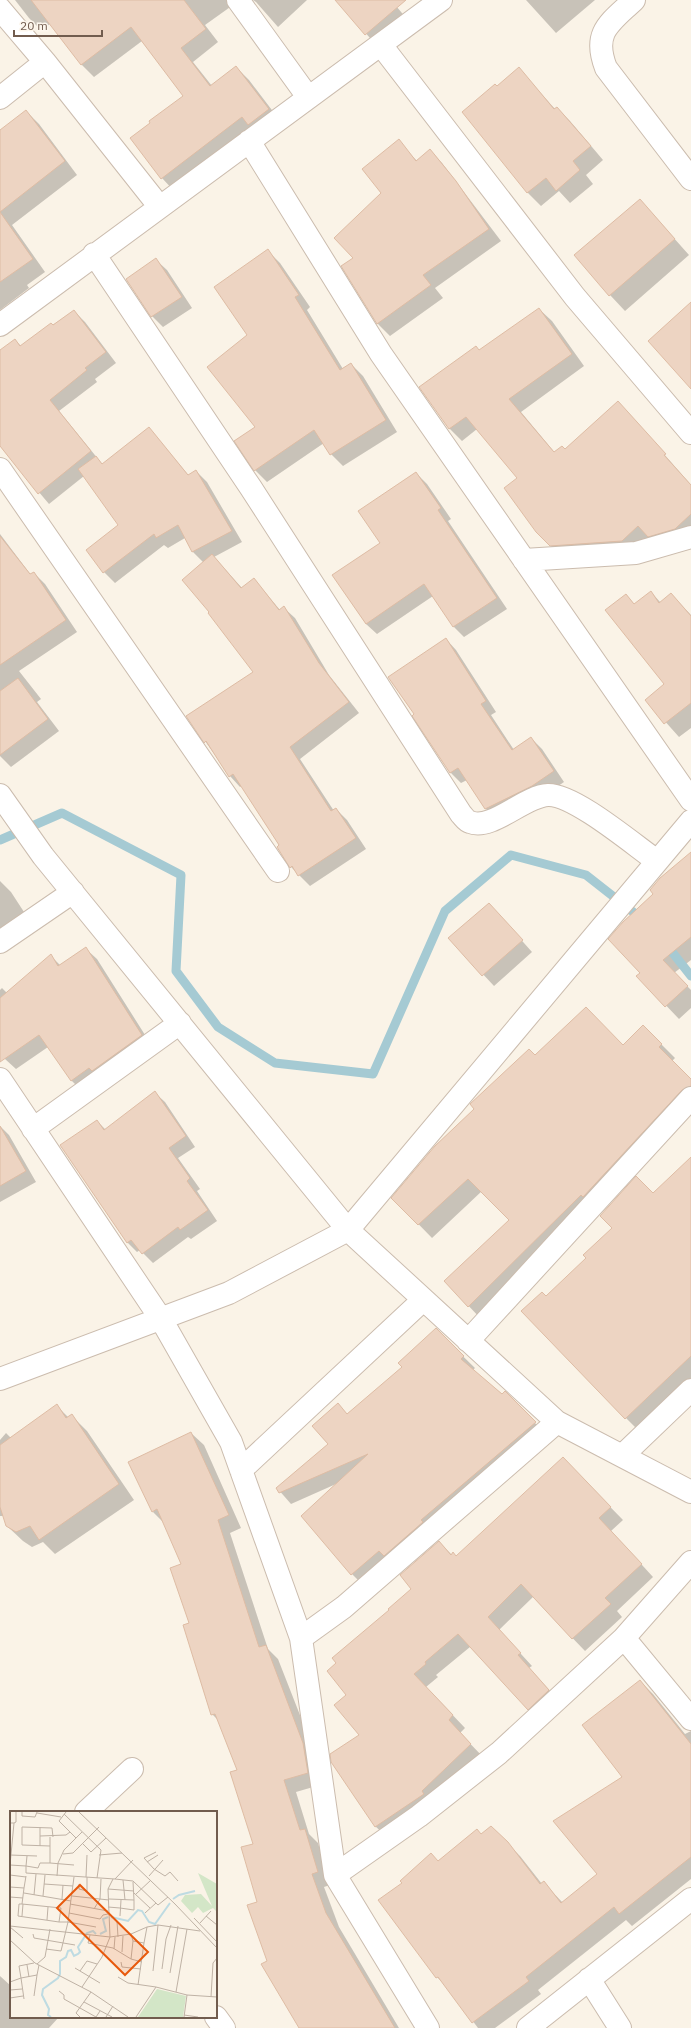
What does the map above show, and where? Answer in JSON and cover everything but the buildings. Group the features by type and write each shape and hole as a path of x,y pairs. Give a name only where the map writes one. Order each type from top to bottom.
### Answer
{"street":[{"path":"238,0 308,98"},
{"path":"0,325 159,206 382,45 441,0"},
{"path":"634,0 606,27 600,40 600,53 606,68 691,179"},
{"path":"0,9 45,62 159,206"},
{"path":"382,45 575,297 689,426"},
{"path":"0,98 45,62"},
{"path":"249,141 381,354 691,800"},
{"path":"94,254 251,488 461,814 468,822 484,824 538,796 550,795 563,798 580,806 656,861"},
{"path":"0,469 278,871"},
{"path":"524,560 636,553 691,537"},
{"path":"0,795 43,856 348,1230 422,1300 556,1422 691,1492"},
{"path":"0,1379 229,1293 348,1230 691,821"},
{"path":"0,942 73,892"},
{"path":"33,1129 180,1023"},
{"path":"0,1079 160,1319 231,1442 301,1638 334,1875 428,2028"},
{"path":"468,1341 691,1098"},
{"path":"241,1470 422,1300"},
{"path":"622,1456 691,1390"},
{"path":"301,1638 344,1607 556,1422"},
{"path":"334,1875 419,1816 499,1753 624,1638 691,1562"},
{"path":"624,1638 691,1719"},
{"path":"87,1811 132,1769"},
{"path":"528,2028 691,1899"},
{"path":"589,1979 620,2028"},
{"path":"217,2018 224,2028"}],"waterway":[{"path":"0,840 62,813 181,875 176,971 218,1027 275,1063 373,1074 445,911 511,855 586,875 642,919"},
{"path":"665,943 691,976"}]}
